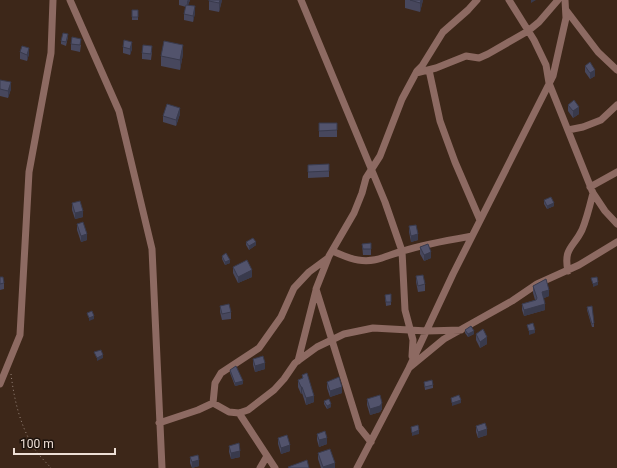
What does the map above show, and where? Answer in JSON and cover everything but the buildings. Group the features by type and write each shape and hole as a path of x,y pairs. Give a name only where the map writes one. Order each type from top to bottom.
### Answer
{"street":[{"path":"0,384 20,335 29,172 51,53 53,0"},
{"path":"70,0 119,111 152,249 162,468"},
{"path":"301,0 385,202 402,251 405,310 413,340 413,354 409,368"},
{"path":"298,361 316,290 331,254 354,213 366,178 380,156 402,99 416,73 443,32 477,0"},
{"path":"509,0 546,65 549,82 592,190 605,211 617,224"},
{"path":"416,73 429,70 466,56 479,58 511,42 540,22 558,0"},
{"path":"357,468 409,368 472,236 553,76 566,18 565,0"},
{"path":"566,10 598,52 617,70"},
{"path":"429,70 440,121 455,162 480,220"},
{"path":"568,130 584,127 601,120 617,105"},
{"path":"568,270 566,261 569,249 581,231 588,213 592,190 617,172"},
{"path":"331,254 358,260 383,259 402,251 472,236"},
{"path":"409,368 444,339 512,301 537,284 568,270 617,242"},
{"path":"212,403 215,383 221,373 259,348 281,317 294,288 309,272 331,254"},
{"path":"316,290 333,340 359,427 371,442"},
{"path":"212,403 229,412 238,413 248,410 274,390 295,363 317,347 344,334 373,328 461,330"},
{"path":"159,423 198,410 212,403"},
{"path":"238,413 275,468"},
{"path":"260,468 266,456"}],"path":[{"path":"11,375 23,425 33,447 51,468"}]}
